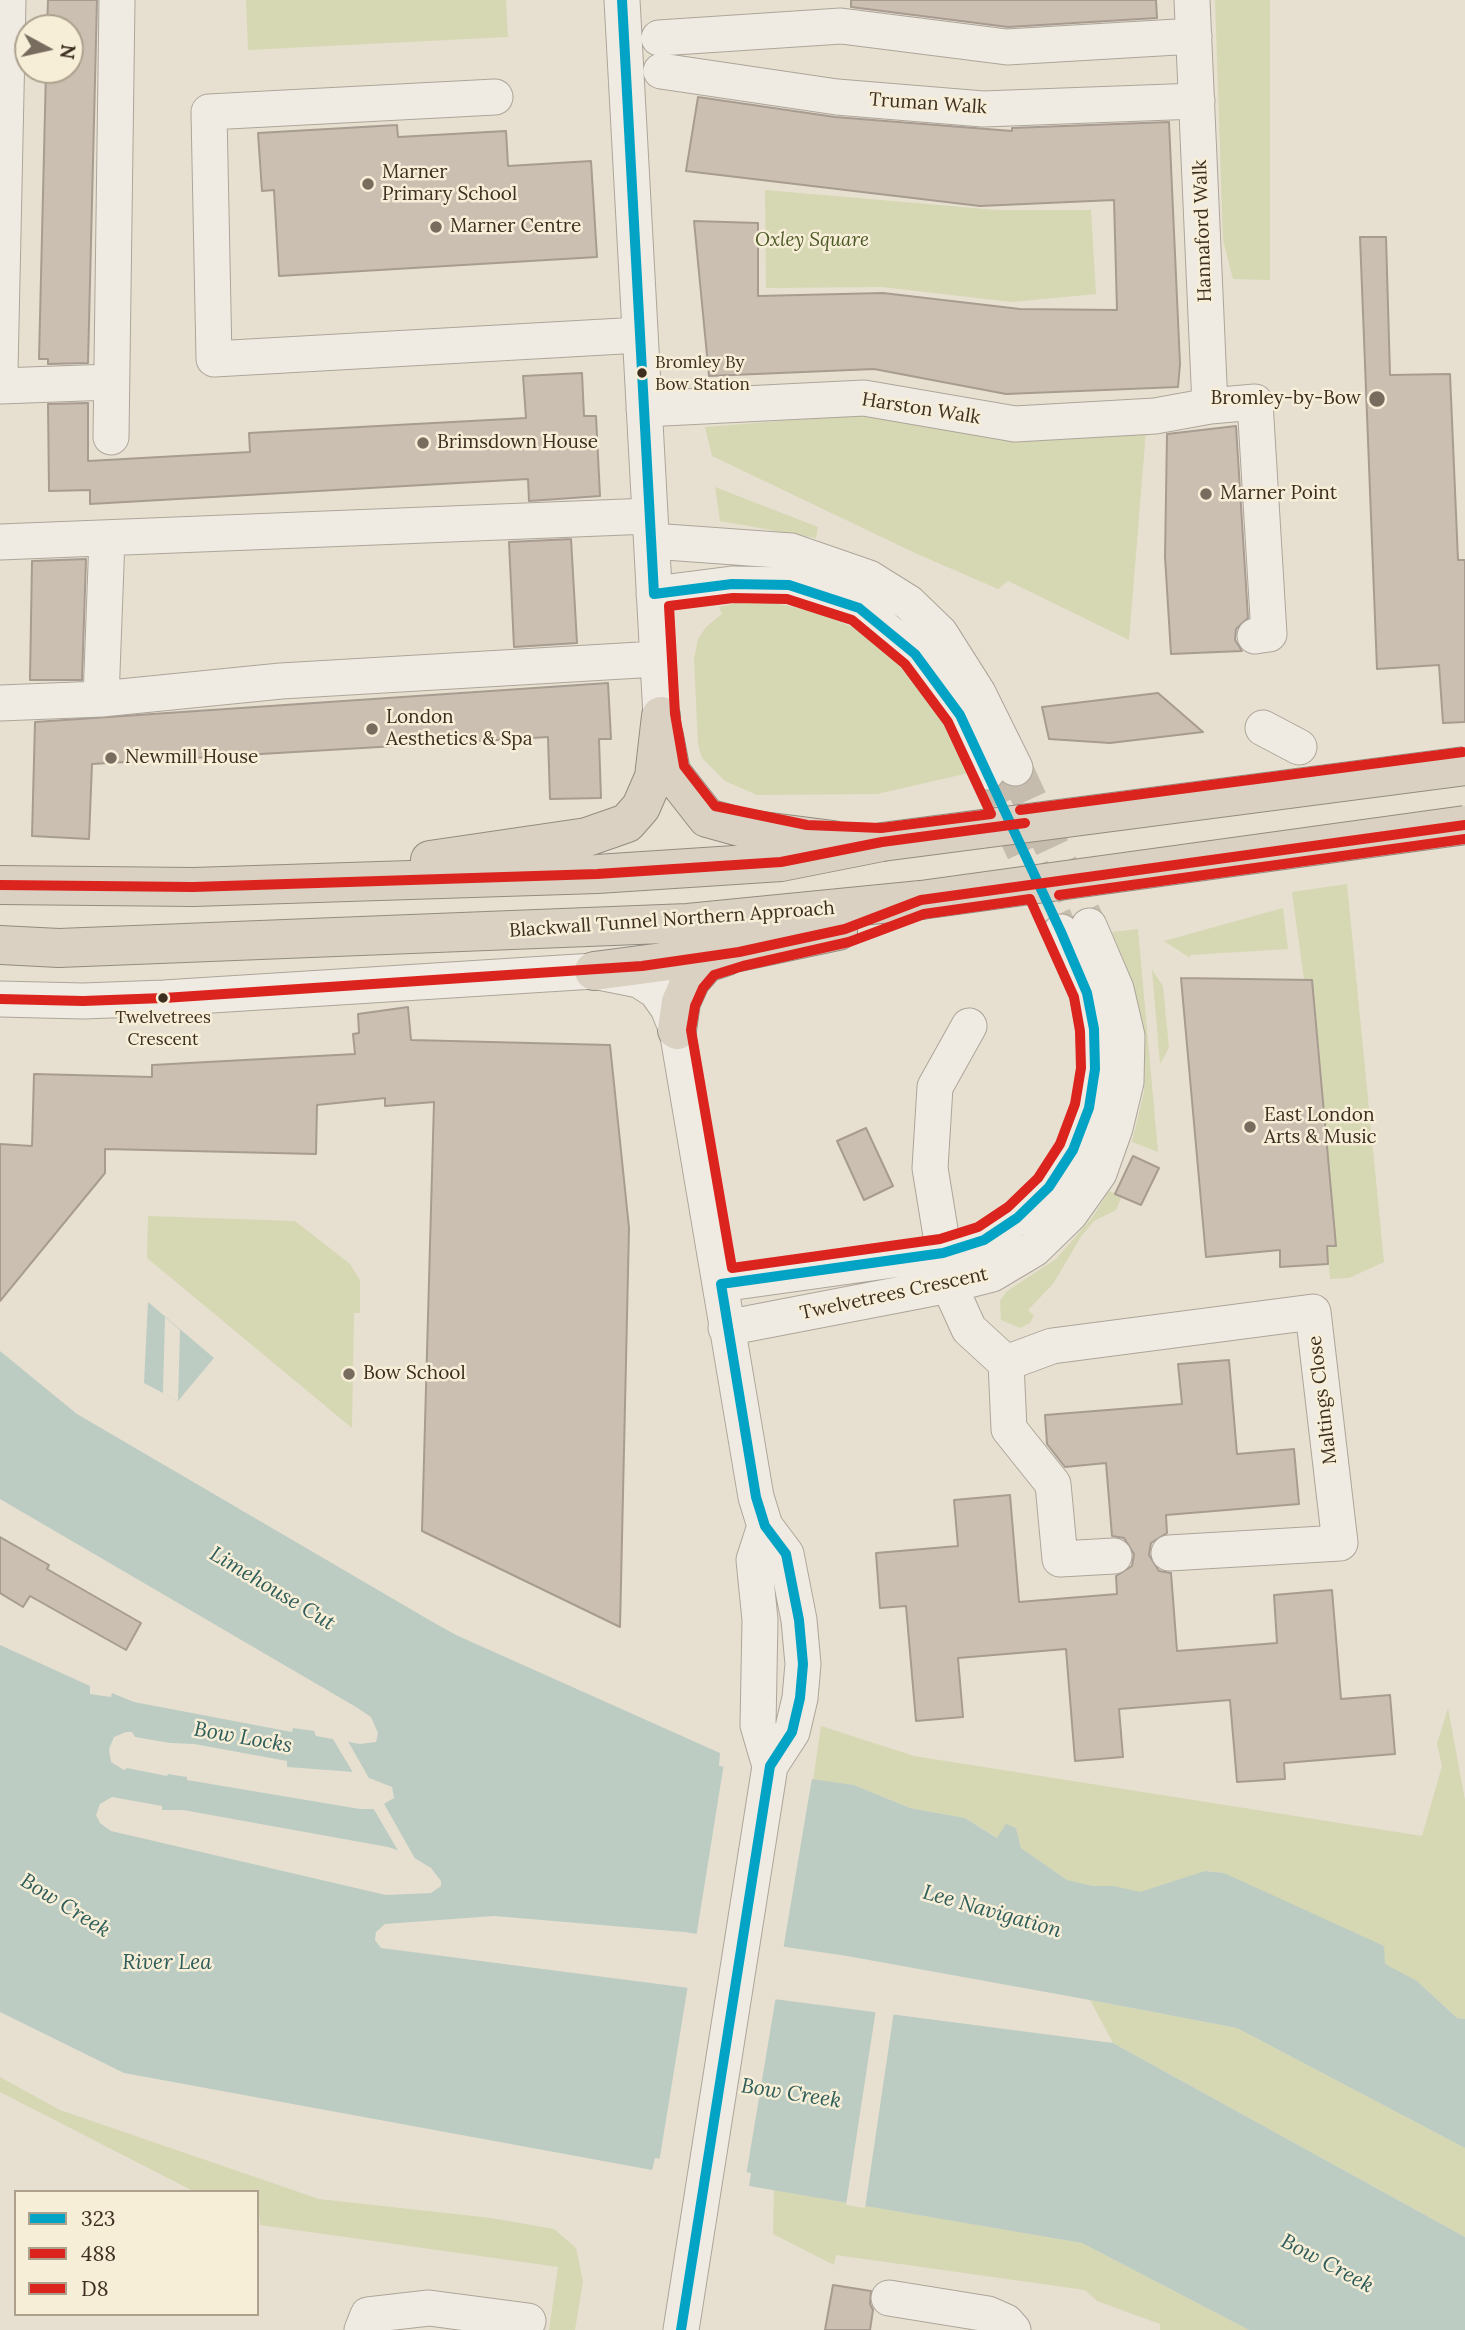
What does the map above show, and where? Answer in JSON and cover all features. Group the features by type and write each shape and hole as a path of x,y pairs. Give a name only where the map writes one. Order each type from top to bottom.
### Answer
{"highway":[{"path":"661,716 671,772 707,818 747,829 806,839 882,842"},
{"path":"296,882 609,832 627,823 641,807 654,777 661,716"},
{"path":"0,885 193,887 296,882 503,879 782,862 882,842 1465,766"},
{"name":"Blackwall Tunnel Northern Approach","path":"0,945 60,948 675,923 813,913 1465,825"},
{"path":"594,971 739,952 845,929 921,900"},
{"path":"677,1030 681,1002 691,980 706,963 739,952"}],"street":[{"path":"0,372 8,0"},
{"path":"111,437 117,0"},
{"path":"622,0 661,716"},
{"name":"Hannaford Walk","path":"1192,0 1210,406"},
{"name":"Truman Walk","path":"1194,36 1007,47 841,26 660,54 837,97 983,109 1197,101"},
{"path":"495,97 209,111 214,359 640,335"},
{"path":"0,386 111,382"},
{"name":"Harston Walk","path":"644,409 864,398 1015,424 1155,416 1210,406"},
{"path":"1210,406 1255,402 1269,634 1255,636"},
{"path":"0,542 651,529 791,551 869,578 909,603 940,633 978,693 1001,770 915,654 859,608 789,585 732,584 654,594"},
{"path":"102,699 107,539"},
{"path":"0,703 102,699 281,681 657,659"},
{"path":"1263,728 1299,747"},
{"name":"Twelvetrees Crescent","path":"726,1328 946,1269 1017,1219 1049,1187 1073,1150 1089,1108 1095,1069 1094,1029 1075,929"},
{"path":"0,999 83,1001 164,998 594,971 620,974 656,991 677,1030 756,1497 765,1526 786,1554 799,1620 803,1664 800,1698 792,1731 770,1766 681,2330"},
{"path":"969,1026 935,1087 930,1168 946,1269 970,1329 1006,1363 1009,1429 1053,1484 1059,1559 1114,1556"},
{"name":"Twelvetrees Crescent","path":"721,1284 946,1269"},
{"name":"Maltings Close","path":"1006,1363 1052,1346 1313,1312 1340,1544 1169,1553"},
{"path":"765,1526 754,1560 760,1620 758,1725 770,1766"},
{"path":"889,2298 988,2314 1006,2322 1013,2330"},
{"path":"362,2330 368,2315 429,2308 528,2321"}],"green space":[{"path":"246,0 506,0 508,37 248,50"},
{"path":"1215,0 1270,0 1270,280 1233,279 1223,240"},
{"name":"Oxley Square","path":"765,190 997,210 1091,210 1096,294 1012,302 882,287 766,288"},
{"path":"867,414 1146,431 1129,640 1008,581 998,589 915,553 712,456 705,427"},
{"path":"715,487 818,527 816,538 720,521"},
{"path":"756,599 816,612 859,630 915,673 973,772 877,794 757,795 725,781 702,758 698,744 694,659 698,639 706,627 722,614 719,607"},
{"path":"1347,884 1384,1262 1349,1278 1330,1279 1327,1246 1336,1245 1312,981 1304,980 1292,892"},
{"path":"1283,908 1288,949 1190,955 1190,958 1164,941"},
{"path":"1138,929 1158,1152 1132,1142 1144,1092 1145,1037 1134,986 1112,932"},
{"path":"1152,970 1163,986 1169,1048 1160,1064"},
{"path":"1109,1191 1122,1196 1116,1210 1094,1221 1082,1235 1053,1284 1028,1310 1034,1316 1030,1323 1020,1328 1001,1320 1000,1301 1007,1291 1056,1259 1092,1218"},
{"path":"148,1216 295,1221 350,1264 360,1280 360,1313 354,1313 352,1428 147,1258"},
{"path":"1448,1708 1465,1800 1465,2019 1457,2018 1417,1981 1395,1971 1299,1909 1224,1873 1205,1871 1140,1893 1114,1886 1093,1886 1067,1880 1021,1848 1016,1828 1006,1825 998,1838 965,1818 910,1808 854,1785 813,1781 821,1726 914,1756 1422,1836 1442,1766 1437,1744"},
{"path":"1090,2000 1237,2028 1465,2148 1465,2237 1113,2043"},
{"path":"0,2077 60,2110 319,2199 491,2218 554,2229 576,2248 583,2281 575,2330 549,2330 558,2267 260,2225 259,2190 191,2190 0,2092"},
{"path":"774,2190 1082,2243 1249,2330 1160,2330 1160,2324 1097,2301 1085,2290 836,2255 834,2265 773,2234"}],"water":[{"path":"148,1302 214,1358 178,1401 144,1383"},
{"path":"0,1351 77,1414 431,1621 456,1635 720,1753 719,1766 854,1785 910,1808 965,1818 997,1838 1006,1824 1016,1828 1021,1848 1067,1880 1093,1886 1114,1886 1140,1892 1205,1871 1224,1873 1384,1946 1385,1964 1417,1981 1457,2018 1465,2019 1465,2148 1237,2028 847,1956 684,1932 494,1916 385,1924 376,1932 375,1940 381,1948 1113,2043 1465,2237 1465,2330 1249,2330 1082,2243 749,2186 751,2173 655,2158 652,2170 124,2073 0,2012 0,1645 90,1686 90,1694 111,1697 112,1693 134,1702 292,1732 293,1728 314,1731 316,1736 360,1744 376,1742 378,1733 371,1717 356,1707 0,1499","holes":["132,1732 135,1737 194,1744 287,1761 287,1767 354,1772 392,1787 394,1798 375,1809 360,1809 187,1780 187,1777 127,1768 124,1770 111,1762 109,1749 114,1737","112,1797 162,1806 162,1810 183,1810 388,1847 406,1853 431,1868 441,1881 441,1886 431,1893 386,1895 111,1831 100,1823 96,1815 100,1804"]}],"pier":[{"path":"165,1317 180,1330 178,1401 163,1393"},
{"path":"330,1734 345,1736 370,1780 355,1776"},
{"path":"724,1763 812,1778 783,1950 696,1938"},
{"path":"383,1802 418,1864 400,1854 372,1806"},
{"path":"688,1985 776,1996 746,2176 659,2163"},
{"path":"876,2009 894,2011 865,2208 846,2205"}],"building":[{"path":"48,0 97,0 88,363 48,364 48,359 39,359 46,84 84,84 84,14 48,14"},
{"path":"851,0 1156,0 1157,18 1008,27 851,7"},
{"path":"698,97 835,117 1012,131 1012,128 1169,122 1180,364 1178,387 1006,394 874,369 709,376 694,221 758,223 758,296 883,293 1020,309 1117,310 1114,200 980,206 686,171"},
{"name":"Marner Centre","path":"397,125 398,137 506,131 508,166 591,161 597,257 279,276 274,190 262,191 258,133"},
{"path":"1360,237 1386,237 1390,375 1450,374 1458,560 1465,560 1465,722 1443,723 1439,665 1377,669"},
{"name":"Brimsdown House","path":"582,373 584,416 596,416 600,496 529,501 528,479 90,504 90,490 49,491 48,404 88,403 88,461 250,452 249,433 526,418 523,376"},
{"name":"Marner Point","path":"1236,426 1248,618 1236,629 1235,640 1242,651 1171,654 1165,557 1167,434"},
{"path":"571,539 577,643 514,647 509,542"},
{"path":"86,559 82,680 30,680 32,561"},
{"name":"Newmill House","path":"608,683 611,739 599,739 601,798 550,799 548,737 92,764 89,839 32,836 35,722"},
{"path":"1158,693 1203,732 1110,743 1049,739 1042,707"},
{"path":"1181,978 1312,980 1336,1246 1327,1246 1328,1264 1280,1267 1280,1250 1206,1257"},
{"path":"408,1007 411,1040 610,1045 629,1228 620,1627 422,1531 434,1102 385,1106 385,1098 317,1105 316,1154 105,1149 105,1173 0,1301 0,1144 32,1146 34,1074 152,1077 152,1065 355,1054 353,1034 359,1033 358,1014"},
{"path":"866,1128 893,1186 864,1200 837,1141"},
{"path":"1133,1156 1159,1168 1141,1205 1115,1194"},
{"path":"1229,1360 1237,1454 1294,1449 1299,1504 1166,1515 1167,1533 1151,1543 1149,1555 1159,1571 1171,1573 1177,1651 1277,1643 1274,1595 1332,1590 1341,1699 1390,1695 1395,1754 1284,1763 1285,1779 1237,1782 1230,1700 1119,1709 1123,1757 1075,1761 1066,1649 958,1658 963,1717 916,1721 906,1606 880,1608 876,1553 958,1546 954,1500 1010,1495 1019,1602 1117,1594 1116,1576 1132,1566 1134,1554 1124,1538 1112,1536 1106,1463 1065,1467 1047,1444 1045,1415 1182,1404 1178,1364"},
{"path":"0,1537 49,1565 47,1569 141,1623 126,1650 30,1596 23,1607 0,1593"},
{"path":"833,2285 871,2291 870,2304 873,2310 870,2330 825,2330"}],"tunnel":[{"path":"1015,768 1089,926"},
{"path":"987,772 1061,932"}],"transit line":[{"name":"323","path":"622,0 654,594 732,584 789,585 859,608 915,654 960,715 1061,932 1087,993 1094,1029 1095,1069 1089,1108 1073,1150 1049,1187 1017,1218 984,1240 943,1253 721,1284 756,1497 765,1526 786,1554 799,1620 803,1664 800,1698 792,1732 770,1766 681,2330"},
{"name":"488","path":"733,598 787,599 852,620 905,664 948,722 991,814 881,828 807,825 715,806 684,766 675,714 669,606 733,598"},
{"name":"488","path":"1020,810 1463,752"},
{"name":"D8","path":"0,885 193,887 597,874 781,862 882,842 1025,823"},
{"name":"D8","path":"0,999 83,1001 164,998 642,966 739,952 845,929 921,900 1465,825"},
{"name":"488","path":"1059,895 1465,839"},
{"name":"488","path":"1030,899 1074,997 1080,1031 1081,1068 1075,1104 1060,1144 1038,1178 1008,1207 978,1227 940,1239 732,1268 691,1030 695,1006 703,988 714,975 849,942 924,914 1030,899"}],"place":[{"name":"Marner Primary School","path":"368,184"},
{"name":"Marner Centre","path":"436,227"},
{"name":"Bromley By Bow Station","path":"642,373"},
{"name":"Bromley-by-Bow","path":"1377,399"},
{"name":"Brimsdown House","path":"423,443"},
{"name":"Marner Point","path":"1206,494"},
{"name":"London Aesthetics & Spa","path":"372,729"},
{"name":"Newmill House","path":"111,758"},
{"name":"Twelvetrees Crescent","path":"163,998"},
{"name":"East London Arts & Music","path":"1250,1127"},
{"name":"Bow School","path":"349,1374"}],"water label":[{"name":"Limehouse Cut","path":"272,1589"},
{"name":"Bow Locks","path":"243,1738"},
{"name":"Bow Creek","path":"65,1906"},
{"name":"Lee Navigation","path":"992,1912"},
{"name":"River Lea","path":"167,1963"},
{"name":"Bow Creek","path":"791,2094"},
{"name":"Bow Creek","path":"1327,2264"}]}
